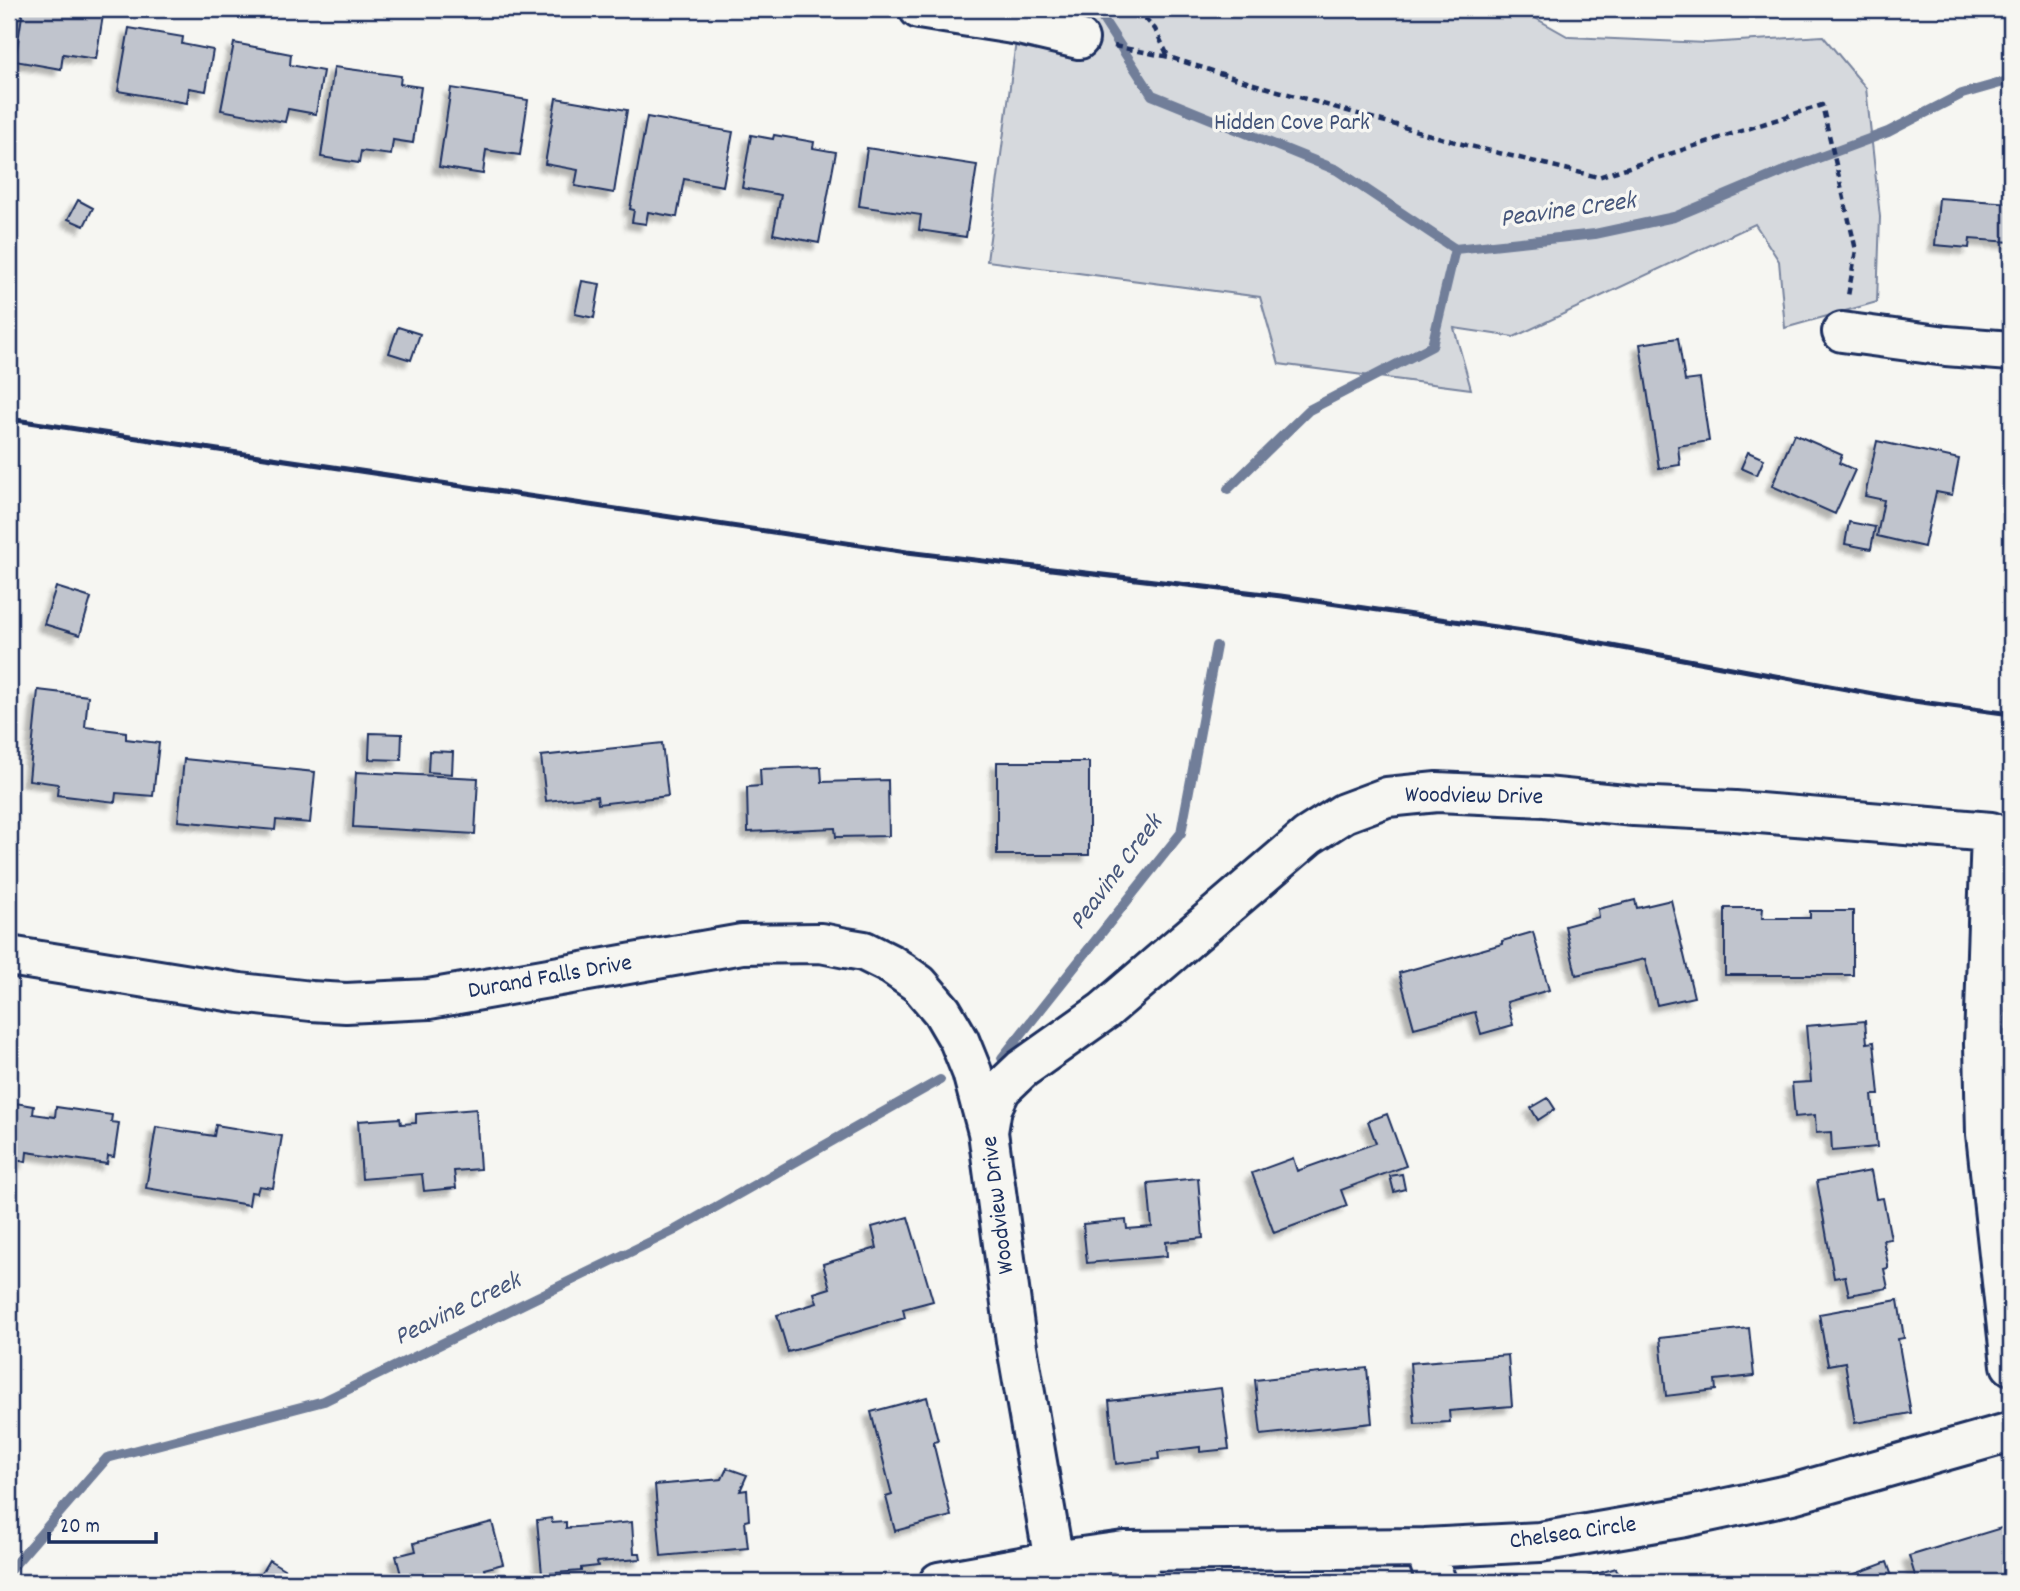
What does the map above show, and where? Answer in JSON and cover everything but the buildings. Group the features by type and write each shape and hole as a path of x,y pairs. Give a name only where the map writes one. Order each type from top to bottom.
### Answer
{"street":[{"path":"919,9 1019,25 1094,42"},
{"path":"1842,332 1946,346 2011,351"},
{"name":"Woodview Drive","path":"1054,1561 1016,1341 988,1132 992,1108 1001,1089 1021,1069 1104,1011 1308,836 1344,813 1387,797 1437,792 1481,793 1991,832 1984,1044 1986,1123 2011,1365"},
{"name":"Durand Falls Drive","path":"9,956 240,993 311,1002 346,1003 429,999 742,944 821,943 864,951 919,984 959,1040 972,1072 988,1132"},
{"name":"Chelsea Circle","path":"939,1582 1054,1561 1133,1567 1431,1565 1792,1494 2011,1432"}],"path":[{"path":"1138,9 1155,29 1169,57"},
{"path":"1094,42 1169,57 1438,137 1598,177 1822,105 1856,250 1842,332"}],"green space":[{"name":"Hidden Cove Park","path":"919,9 1519,9 1569,37 1706,43 1823,36 1866,88 1880,217 1877,302 1785,328 1779,261 1755,224 1514,337 1454,328 1471,389 1279,364 1260,297 987,261 1018,26"}],"waterway":[{"path":"1092,9 1099,13 1152,95 1337,170 1455,249"},
{"name":"Peavine Creek","path":"1228,489 1309,410 1432,346 1455,249 1595,234 1674,217 1791,168 1888,132 1962,94 2011,80"},
{"name":"Peavine Creek","path":"1002,1058 1181,833 1216,646"},
{"name":"Peavine Creek","path":"9,1571 107,1458 324,1401 675,1230 940,1080"}],"railway":[{"path":"9,419 907,552 1281,596 1552,635 1906,700 2011,714"}]}
